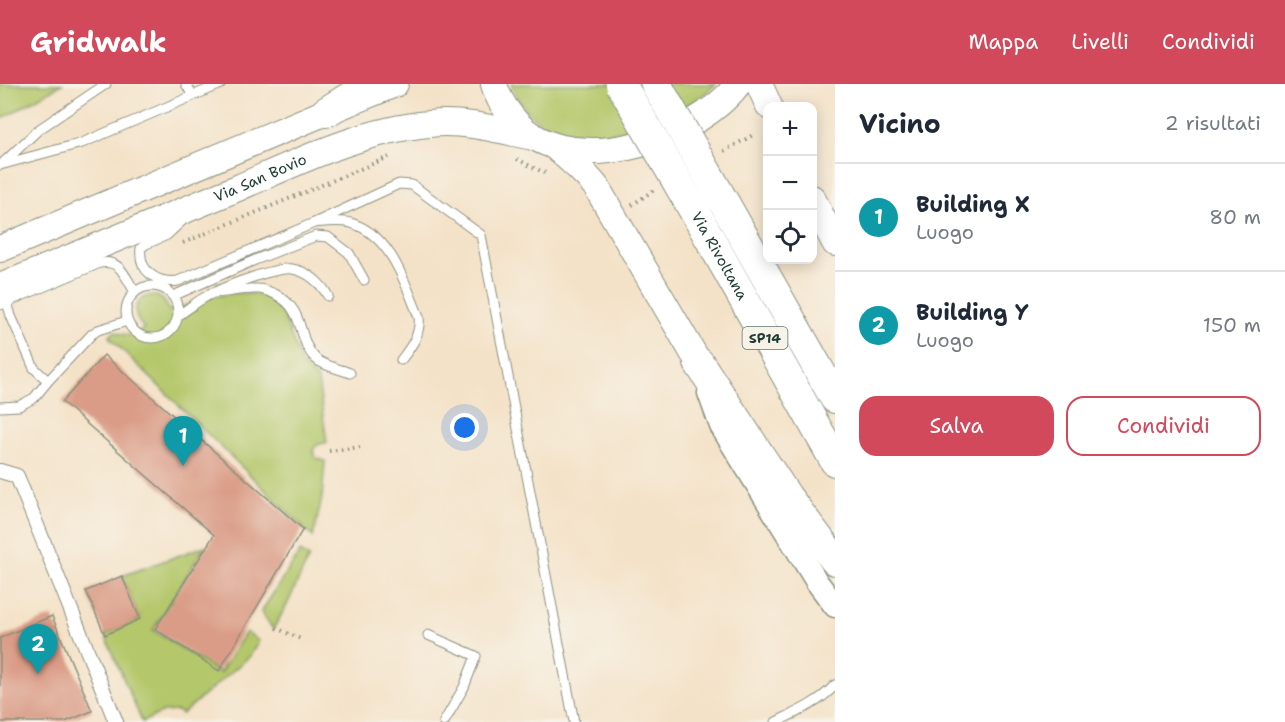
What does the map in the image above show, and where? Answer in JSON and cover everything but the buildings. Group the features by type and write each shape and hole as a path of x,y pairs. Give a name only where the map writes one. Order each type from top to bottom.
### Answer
{"highway":[{"path":"326,112 370,84"},
{"name":"Via Rivoltana","path":"621,84 835,461"},
{"name":"Via Rivoltana","path":"656,84 835,398"},
{"path":"699,363 787,496 835,560"}],"main road":[{"path":"0,249 395,84"},
{"path":"494,84 500,100 518,125 577,165 589,177 699,363"},
{"name":"Via San Bovio","path":"2,298 203,202 314,155 360,139 430,123 473,124 572,150 604,151 655,139 679,129 705,115 738,84"},
{"path":"759,84 767,102"},
{"path":"817,206 833,237"}],"street":[{"path":"699,363 721,426 817,582 835,606"},
{"path":"0,471 17,476 116,722"}],"lane":[{"path":"1,165 38,130 106,84"},
{"path":"186,84 193,96"},
{"path":"1,165 82,143 221,84"},
{"path":"203,202 167,235 141,248 140,254 147,272 166,281 178,280 314,223 399,184 412,185 482,235 574,722"},
{"path":"314,223 351,223 368,232 386,249 400,270 420,324 416,340 401,360"},
{"path":"173,296 316,236 328,237 348,253 364,280"},
{"path":"48,381 34,368 2,298 107,262 117,264 135,292"},
{"path":"178,316 211,293 270,272 292,269 308,275 322,286 328,296"},
{"path":"148,286 162,288 173,296 177,302 178,316 171,331 156,339 146,338 132,330 125,313 126,305 135,292 148,286"},
{"path":"211,293 259,289 281,297 292,307 310,353 318,362 350,373"},
{"path":"0,407 27,403 92,334 127,321"},
{"path":"428,635 476,656 464,687 444,722"},
{"path":"776,722 803,709 835,685"}],"path":[{"path":"718,154 755,134"},
{"path":"624,211 659,187"},
{"path":"329,451 360,447"},
{"path":"276,628 303,640"}],"green space":[{"path":"0,84 62,84 0,120"},
{"path":"511,84 716,84 677,111 654,122 629,130 603,134 578,134 555,129 534,118 524,107"},
{"path":"236,293 262,294 271,301 283,314 302,365 318,380 327,443 317,445 313,451 316,458 325,461 322,498 313,537 109,337 115,331 130,335 144,328 137,318 136,310 138,303 150,295 164,301 169,311 211,297"},
{"path":"205,546 153,630 220,673 246,632 259,641 250,656 182,714 177,711 163,712 142,722 105,635 140,619 122,576"},
{"path":"300,552 309,557 273,629 261,612"}],"place":[{"name":"Building X","path":"183,466"},
{"name":"Building Y","path":"38,674"}]}
